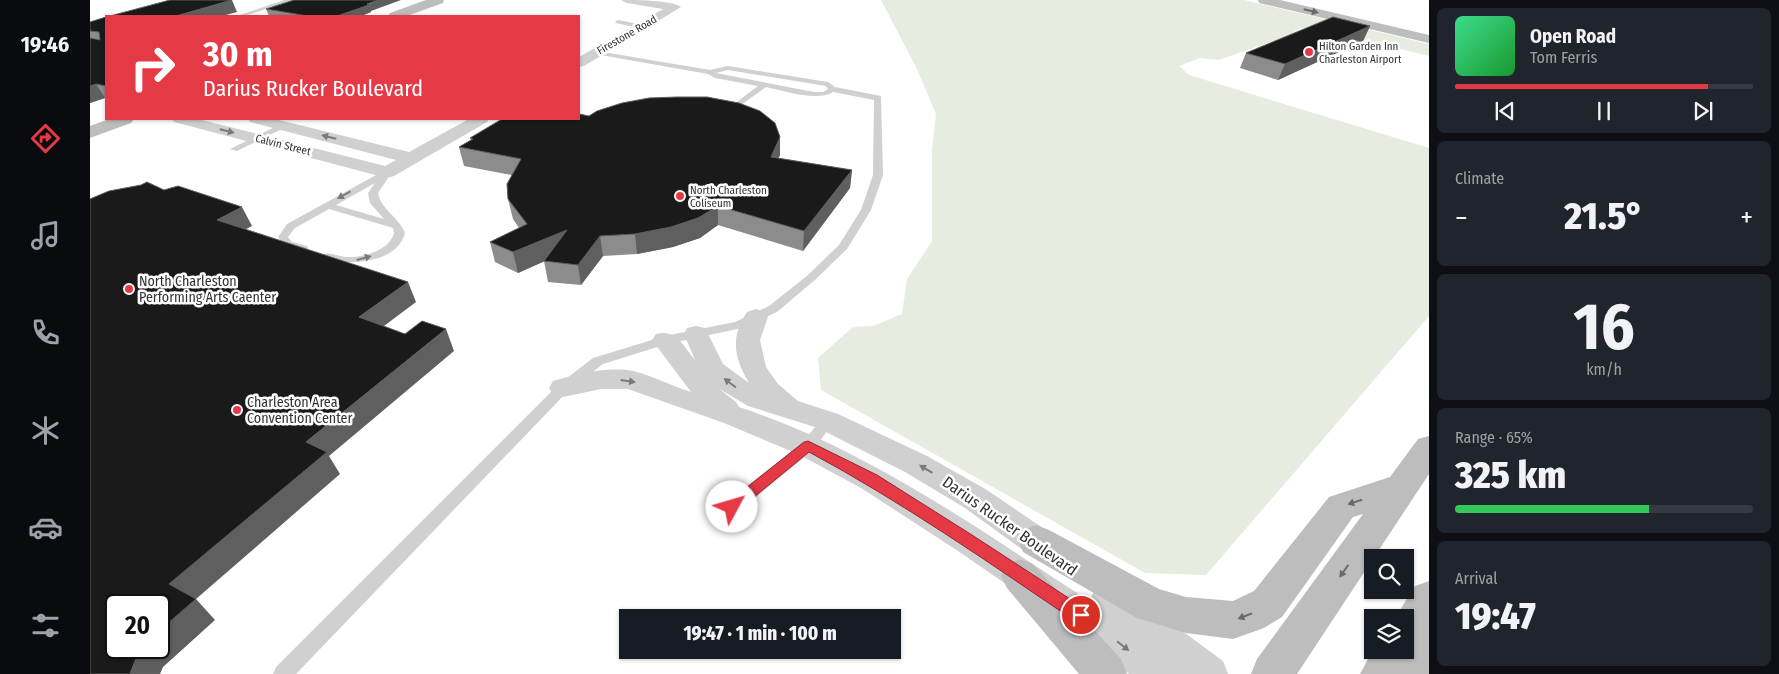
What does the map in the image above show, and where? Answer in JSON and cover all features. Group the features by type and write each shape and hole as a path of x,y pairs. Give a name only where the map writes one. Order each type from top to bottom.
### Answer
{"main road":[{"path":"398,15 438,0"},
{"path":"1264,0 1429,39"},
{"path":"90,132 122,120"},
{"path":"1272,674 1429,448"},
{"path":"1036,541 1151,605 1186,615 1233,620 1250,616 1268,604 1341,507 1402,488"},
{"path":"1020,576 1106,674"},
{"path":"1414,647 1418,674"},
{"path":"1381,674 1391,659"}],"street":[{"name":"Firestone Road","path":"580,62 676,7 627,0"},
{"name":"Calvin Street","path":"184,120 387,172"},
{"name":"Calvin Street","path":"260,120 410,158"},
{"path":"387,172 478,120"},
{"name":"Darius Rucker Boulevard","path":"756,317 747,340 753,368 768,391 792,410"},
{"name":"Darius Rucker Boulevard","path":"696,334 712,369 734,387 758,399 828,421 916,464 976,499 1036,541 1209,674"},
{"path":"665,340 710,397 734,416"},
{"path":"563,388 601,380 631,380 734,416 808,446 872,479 967,539 1096,625 1158,674"}],"lane":[{"path":"243,15 290,0"},
{"path":"618,22 643,26"},
{"path":"283,674 563,388 598,361 665,340 738,325 773,309 812,277 842,248 866,210 878,175 878,98 832,89 828,84 736,69 728,68 710,72 597,53"},
{"path":"710,72 715,76 814,94 825,94 832,89"},
{"path":"741,103 764,85"},
{"path":"234,149 284,126"},
{"path":"387,172 381,178 373,193 375,203 397,226 400,236 396,242 378,254 356,260 342,260 288,244 283,237 291,226 387,172"},
{"path":"327,205 397,226"},
{"path":"719,518 808,446 828,421"}],"shaded area":[{"path":"881,0 1244,0 1429,44 1429,56 1316,28 1300,28 1290,35 1219,60 1200,58 1179,66 1189,75 1429,148 1429,316 1206,575 1145,573 821,390 818,358 853,327 873,326 902,314 907,279 932,241 932,150 936,114 916,67"}],"building":[{"path":"170,0 232,0 180,15 114,15"},
{"path":"294,0 379,0 340,15 302,15 266,9"},
{"path":"105,17 105,86 96,84 90,86 90,38 100,40 99,32 90,31 90,22"},
{"path":"1333,17 1370,26 1285,64 1246,53"},
{"name":"North Charleston Coliseum","path":"707,97 739,103 760,111 775,123 780,137 771,157 852,170 804,231 718,206 698,218 671,227 635,234 600,236 578,265 544,261 567,230 513,252 490,242 527,224 508,199 507,184 521,159 459,147 473,139 470,138 500,120 580,120 580,114 589,116 597,111 622,103 649,98"},
{"name":"Charleston Area Convention Center","path":"147,182 164,190 178,186 242,207 217,220 408,282 359,317 405,334 422,321 446,329 306,442 327,452 169,584 196,599 170,621 170,594 105,594 105,659 136,659 130,674 90,674 90,199 109,191 141,185"}],"place":[{"name":"Hilton Garden Inn Charleston Airport","path":"1309,52"},
{"name":"North Charleston Coliseum","path":"680,196"},
{"name":"North Charleston Performing Arts Caenter","path":"129,289"},
{"name":"Charleston Area Convention Center","path":"237,410"}],"route":[{"path":"732,507 808,446 872,479 967,539 1081,615"}]}
